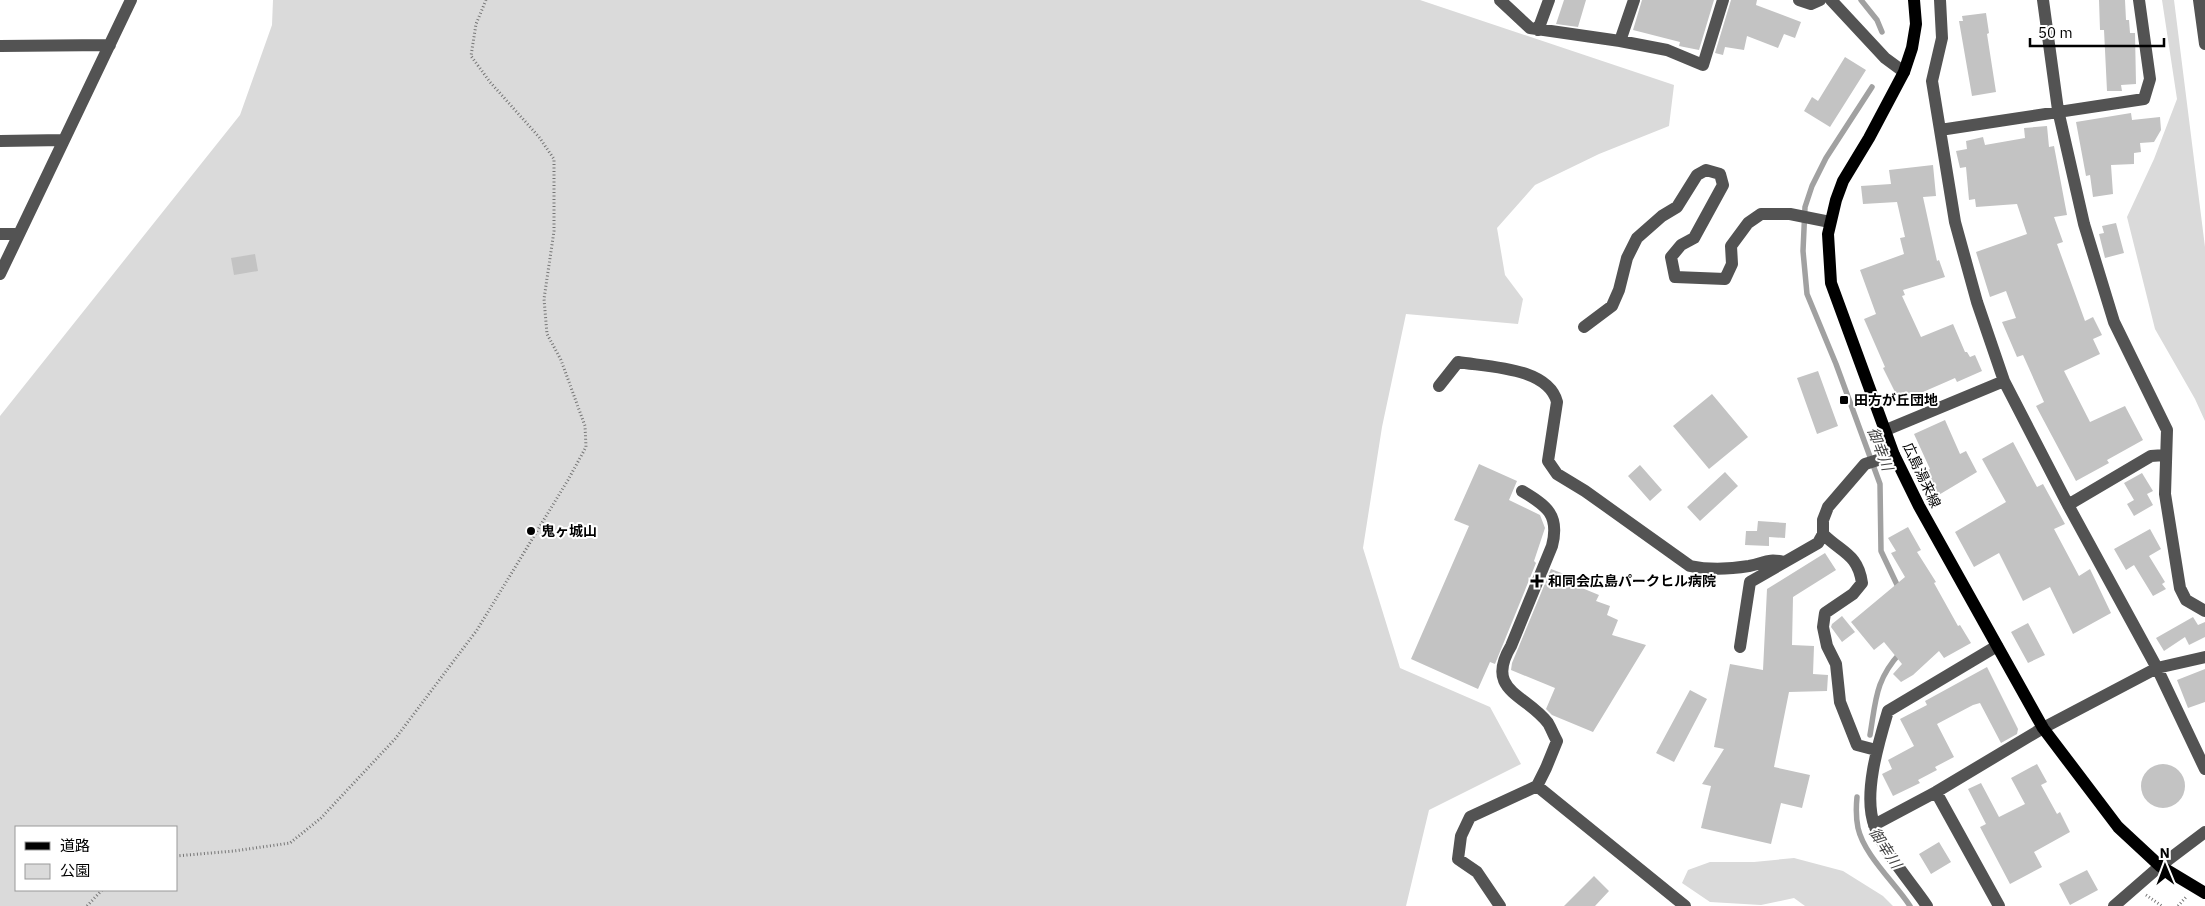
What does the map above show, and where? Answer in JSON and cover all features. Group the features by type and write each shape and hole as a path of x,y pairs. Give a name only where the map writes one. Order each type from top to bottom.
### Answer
{"main road":[{"name":"広島湯来線","path":"1914,0 1916,24 1912,48 1904,72 1869,138 1843,181 1830,222 1828,234 1831,283 1894,455 1919,506 2042,728 2118,827 2160,866 2205,893"}],"street":[{"path":"0,274 131,0"},
{"path":"1500,0 1530,28 1667,50 1703,66 1723,0"},
{"path":"1538,30 1549,0"},
{"path":"1620,41 1634,0"},
{"path":"1799,0 1811,4 1820,0"},
{"path":"1831,0 1885,58 1904,72"},
{"path":"1940,0 1942,38 1932,81 1955,222 1977,302 2004,381 2068,505 2157,668 2205,769"},
{"path":"2043,0 2058,110 2084,224 2114,322 2167,430 2165,494 2180,588 2186,600 2205,611"},
{"path":"1940,130 2058,110 2144,99 2150,79 2138,0"},
{"path":"2199,0 2205,44"},
{"path":"0,46 110,44"},
{"path":"0,141 64,140"},
{"path":"1584,327 1612,306 1619,290 1627,258 1638,238 1662,216 1677,207 1697,175 1706,170 1720,174 1724,185 1694,238 1681,245 1671,257 1675,277 1725,279 1732,264 1731,246 1748,223 1761,214 1790,214 1830,222"},
{"path":"0,234 19,234"},
{"path":"1439,386 1458,362 1530,374 1546,383 1555,393 1557,402 1548,461 1561,477 1585,491 1690,566 1708,570 1750,566 1772,559 1784,562"},
{"path":"1886,430 2004,381"},
{"path":"1740,647 1750,582 1818,543 1823,534 1823,520 1828,507 1865,464 1894,455"},
{"path":"2068,505 2151,456 2165,455"},
{"path":"1500,906 1477,872 1458,859 1461,836 1470,817 1537,786 1557,741 1548,723 1504,684 1501,668 1552,546 1556,531 1553,518 1543,504 1522,491"},
{"path":"1823,534 1837,547 1852,556 1860,570 1862,583 1853,594 1825,613 1823,627 1827,646 1836,664 1840,702 1857,745 1876,750"},
{"path":"1927,906 1883,843 1874,825 1870,795 1876,750 1888,711 1998,646"},
{"path":"1874,825 1936,792 2042,728 2157,668 2205,657"},
{"path":"1537,786 1685,906"},
{"path":"1936,792 1999,906"},
{"path":"2114,906 2160,866 2205,832"}],"path":[{"path":"178,856 234,851 290,843 321,818 394,739 477,630 568,480 586,446 585,426 561,360 547,334 544,299 554,231 554,159 540,137 490,82 471,56 476,24 486,0"},
{"path":"87,906 101,891"}],"green space":[{"path":"273,0 1420,0 1674,85 1669,126 1599,154 1535,185 1497,228 1505,275 1523,299 1518,324 1406,314 1382,427 1363,548 1400,668 1490,707 1521,764 1429,810 1406,906 0,906 0,416 240,115 272,25"},
{"path":"2162,0 2174,0 2205,247 2205,421 2195,399 2155,329 2127,217 2154,159 2177,99"},
{"path":"1794,858 1843,871 1883,896 1893,906 1805,906 1794,898 1761,905 1710,902 1682,883 1688,870 1710,862 1754,862"}],"building":[{"path":"1564,0 1586,0 1578,27 1556,24"},
{"path":"1642,0 1714,0 1699,50 1679,46 1680,42 1633,30"},
{"path":"1731,0 1757,0 1756,5 1801,22 1795,38 1784,34 1778,48 1747,36 1744,50 1725,47 1723,55 1715,53"},
{"path":"2099,0 2125,0 2126,20 2129,20 2130,33 2135,33 2136,84 2121,85 2122,91 2107,91 2104,30 2100,30"},
{"path":"1986,13 1989,33 1987,34 1996,92 1972,96 1959,21 1963,21 1962,16"},
{"path":"1845,57 1866,70 1830,127 1804,111 1812,97 1818,101"},
{"path":"2131,113 2132,120 2160,117 2161,130 2154,142 2140,143 2141,152 2134,153 2134,164 2111,165 2113,194 2093,197 2090,175 2086,176 2076,122"},
{"path":"2047,126 2049,147 2054,146 2067,215 2054,217 2063,242 2057,244 2085,321 2093,317 2102,335 2093,339 2100,354 2064,371 2090,422 2125,406 2143,440 2107,460 2109,463 2076,481 2036,406 2044,402 2023,355 2017,357 2002,322 2016,318 2006,291 1990,297 1976,252 2027,234 2017,204 1976,207 1975,199 1969,200 1966,167 1960,168 1956,151 1967,149 1966,141 1983,137 1985,145 2025,138 2024,128"},
{"path":"1933,165 1936,196 1923,197 1937,261 1939,260 1945,277 1903,290 1905,295 1902,296 1921,337 1953,324 1965,352 1970,357 1975,355 1982,371 1957,382 1955,378 1900,402 1883,368 1885,367 1864,319 1876,314 1860,270 1904,254 1900,238 1905,237 1897,202 1863,204 1861,186 1891,184 1889,170"},
{"path":"2116,223 2124,253 2105,258 2099,234 2104,233 2102,226"},
{"path":"255,254 258,271 234,275 231,258"},
{"path":"1818,371 1838,426 1817,434 1797,378"},
{"path":"1712,394 1748,437 1709,469 1673,426"},
{"path":"1945,420 1960,454 1966,451 1977,472 1937,496 1924,472 1930,469 1914,434"},
{"path":"2013,442 2037,487 2043,484 2065,524 2054,529 2079,576 2090,569 2111,613 2073,634 2050,587 2023,601 1999,553 1974,567 1955,532 2006,502 1982,459"},
{"path":"1479,464 1517,481 1509,500 1540,515 1545,528 1534,561 1536,563 1495,664 1490,662 1478,689 1411,659 1469,526 1454,520"},
{"path":"1640,465 1662,490 1650,501 1628,476"},
{"path":"1725,472 1738,486 1700,521 1687,507"},
{"path":"2142,473 2153,491 2147,494 2153,505 2134,516 2127,504 2134,500 2124,483"},
{"path":"1758,521 1786,523 1785,538 1769,537 1769,546 1745,545 1746,531 1757,531"},
{"path":"1908,527 1921,550 1917,552 1936,582 1934,583 1958,626 1960,625 1971,643 1944,658 1939,651 1913,675 1901,682 1893,674 1902,664 1884,642 1874,650 1851,622 1905,577 1891,553 1896,551 1888,538"},
{"path":"2150,529 2161,549 2149,556 2165,582 2162,584 2166,589 2153,596 2134,565 2126,570 2114,549"},
{"path":"1825,553 1836,570 1793,597 1792,645 1814,646 1813,674 1828,675 1827,691 1789,692 1774,767 1810,775 1802,808 1781,803 1771,844 1701,828 1711,786 1702,784 1724,749 1714,747 1730,664 1763,670 1767,589"},
{"path":"1551,569 1585,582 1582,588 1599,595 1596,601 1610,606 1607,615 1618,620 1612,635 1646,645 1593,732 1552,715 1546,709 1555,688 1511,670 1512,663"},
{"path":"1842,616 1855,632 1842,642 1831,627"},
{"path":"2193,617 2198,625 2205,622 2205,637 2189,645 2185,637 2164,651 2156,638"},
{"path":"2028,623 2045,655 2028,663 2011,632"},
{"path":"1987,667 2018,729 2017,734 2001,743 1980,703 1973,705 1937,724 1954,757 1935,767 1937,770 1918,780 1920,783 1893,796 1882,774 1892,769 1888,760 1914,746 1900,719 1927,705 1925,701"},
{"path":"2205,669 2205,702 2188,708 2177,680"},
{"path":"1690,690 1707,699 1674,762 1656,753"},
{"path":"2037,764 2047,782 2041,785 2057,814 2060,812 2070,832 2034,852 2042,867 2010,884 1980,827 1986,824 1968,789 1981,783 1999,817 2025,804 2011,778"},
{"path":"2163,764 2175,768 2181,774 2185,786 2181,798 2175,804 2163,808 2151,804 2145,798 2141,786 2145,774 2151,768"},
{"path":"1939,842 1951,862 1931,874 1919,854"},
{"path":"2087,870 2098,890 2070,905 2059,884"},
{"path":"1594,876 1609,891 1595,906 1564,906"}],"waterway":[{"name":"御幸川","path":"1861,0 1877,20 1882,32"},
{"name":"御幸川","path":"1872,87 1826,158 1812,186 1805,207 1803,251 1807,294 1836,364 1880,484 1881,551 1900,591"},
{"name":"御幸川","path":"1870,735 1881,681 1892,662 1901,652"},
{"name":"御幸川","path":"1857,797 1857,820 1861,838 1873,858 1910,906"}],"place":[{"name":"田方が丘団地","path":"1844,400"},
{"name":"鬼ヶ城山","path":"531,531"},
{"name":"和同会広島パークヒル病院","path":"1537,581"}]}
